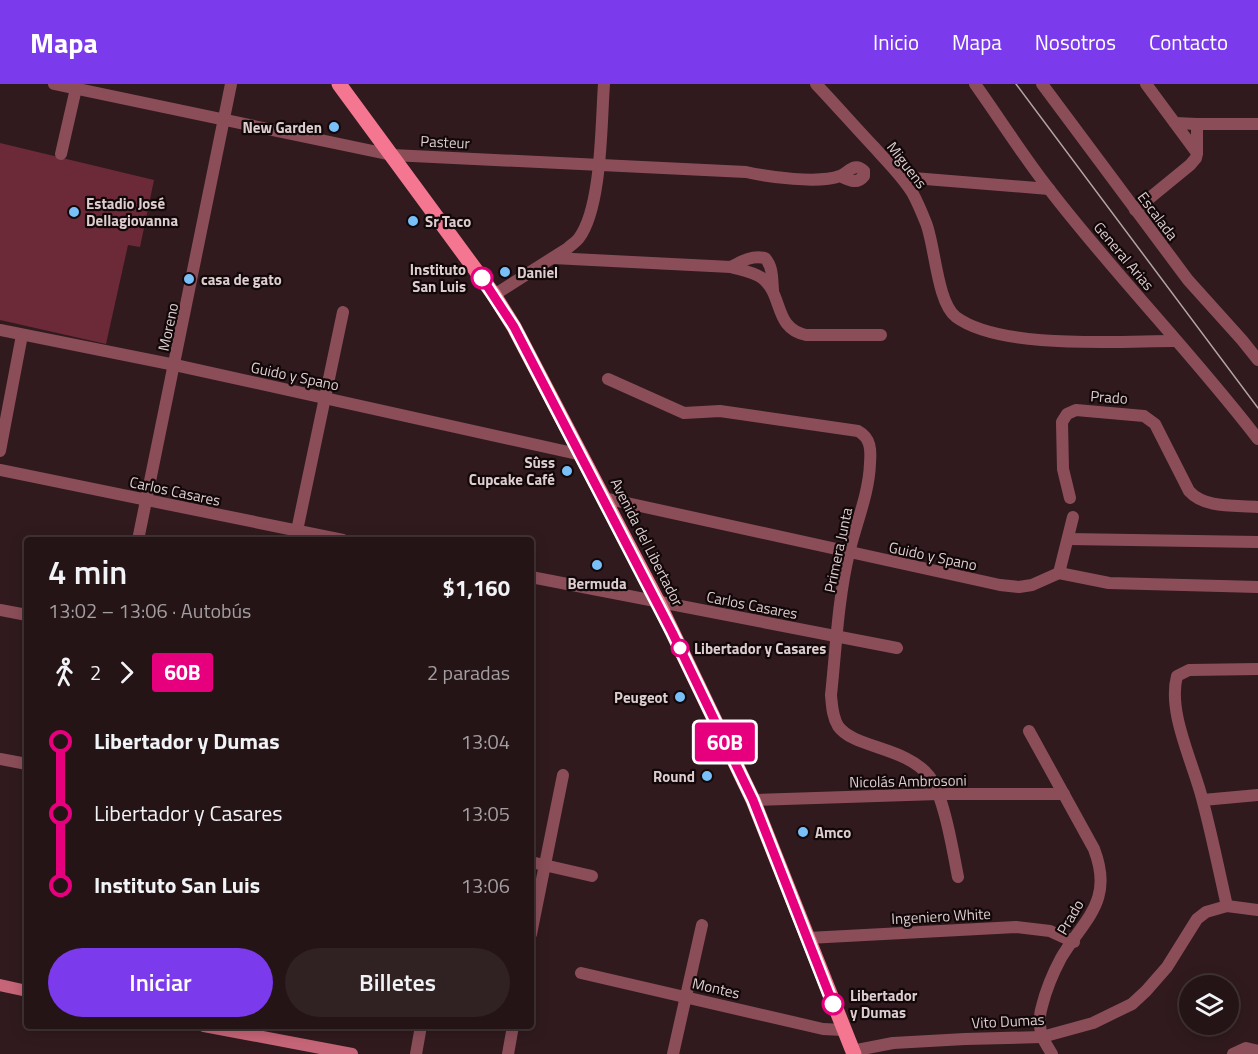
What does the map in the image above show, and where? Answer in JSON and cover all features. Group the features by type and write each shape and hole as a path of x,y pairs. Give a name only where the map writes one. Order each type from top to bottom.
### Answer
{"main road":[{"name":"Avenida del Libertador","path":"339,84 494,295 514,327 582,455 658,602 753,800 853,1052"}],"street":[{"name":"Pasteur","path":"54,84 77,86 225,121 392,155 746,172 766,176 810,179 840,176"},
{"name":"Moreno","path":"139,537 231,84"},
{"path":"494,295 553,258 579,238 594,201 604,84"},
{"name":"Miguens","path":"816,84 901,177 913,194 927,226 948,309 954,316 985,332 1010,336 1071,341 1176,341"},
{"name":"General Arias","path":"975,84 1048,189 1258,439"},
{"name":"Escalada","path":"1042,84 1188,280 1258,360"},
{"path":"1146,84 1197,153"},
{"path":"61,154 77,86"},
{"path":"1175,123 1258,124"},
{"path":"1134,210 1196,158 1197,124"},
{"path":"901,177 1048,189"},
{"path":"731,267 758,256 770,263 773,290 786,324 795,333 881,335"},
{"path":"553,258 731,267 763,279 773,290"},
{"path":"296,535 343,312"},
{"name":"Guido y Spano","path":"0,330 175,365 582,455"},
{"path":"0,451 22,335"},
{"path":"1242,340 1258,345"},
{"name":"Primera Junta","path":"608,379 684,413 720,411 858,431 870,443 869,475 849,553 837,637 831,695 832,713 838,727 853,737 913,761 930,777 938,794 958,877"},
{"name":"Prado","path":"1070,498 1063,469 1062,422 1067,414 1076,410 1144,416 1155,424 1194,497 1208,503 1258,507"},
{"name":"Carlos Casares","path":"0,470 147,500 296,535 315,537"},
{"name":"Guido y Spano","path":"604,498 1000,585 1019,587 1032,585 1059,573"},
{"path":"1073,517 1059,573 1109,583 1258,587"},
{"path":"1068,539 1258,542"},
{"name":"Carlos Casares","path":"534,578 897,648"},
{"path":"0,610 24,614"},
{"path":"1258,669 1189,670 1177,676 1174,687 1176,710 1203,800 1227,906 1258,910"},
{"name":"Prado","path":"1029,731 1094,849 1101,877 1099,894 1093,912 1062,958 1044,995 1039,1016 1042,1037 1052,1054"},
{"path":"0,759 24,763"},
{"path":"534,918 563,776"},
{"name":"Nicolás Ambrosoni","path":"753,800 938,794 1064,794"},
{"path":"1203,800 1258,795"},
{"path":"534,863 592,876"},
{"name":"Vito Dumas","path":"853,1052 893,1043 1042,1037 1093,1023 1132,1004 1167,967 1197,919 1214,909 1227,906"},
{"path":"673,1054 702,925"},
{"name":"Ingeniero White","path":"808,938 1016,927 1050,931 1074,942"},
{"name":"Montes","path":"581,973 823,1029 843,1030"},
{"path":"0,986 24,990"},
{"path":"220,1029 352,1054"},
{"path":"416,1054 420,1029"},
{"path":"508,1054 512,1029"},
{"path":"1233,1054 1246,1048 1258,1051"}],"shaded area":[{"name":"Estadio José Dellagiovanna","path":"0,143 154,180 140,247 128,245 106,344 0,320"}],"tram line":[{"path":"1016,84 1258,408"}],"bus line":[{"name":"60B","path":"482,278 514,327 658,602 753,800 833,1004"}],"place":[{"name":"New Garden","path":"334,127"},
{"name":"Estadio José Dellagiovanna","path":"74,212"},
{"name":"Sr Taco","path":"413,221"},
{"name":"Daniel","path":"505,272"},
{"name":"Instituto San Luis","path":"482,278"},
{"name":"casa de gato","path":"189,279"},
{"name":"Sûss Cupcake Café","path":"567,471"},
{"name":"Bermuda","path":"597,565"},
{"name":"Libertador y Casares","path":"680,648"},
{"name":"Peugeot","path":"680,697"},
{"name":"Round","path":"707,776"},
{"name":"Amco","path":"803,832"},
{"name":"Libertador y Dumas","path":"833,1004"}]}
